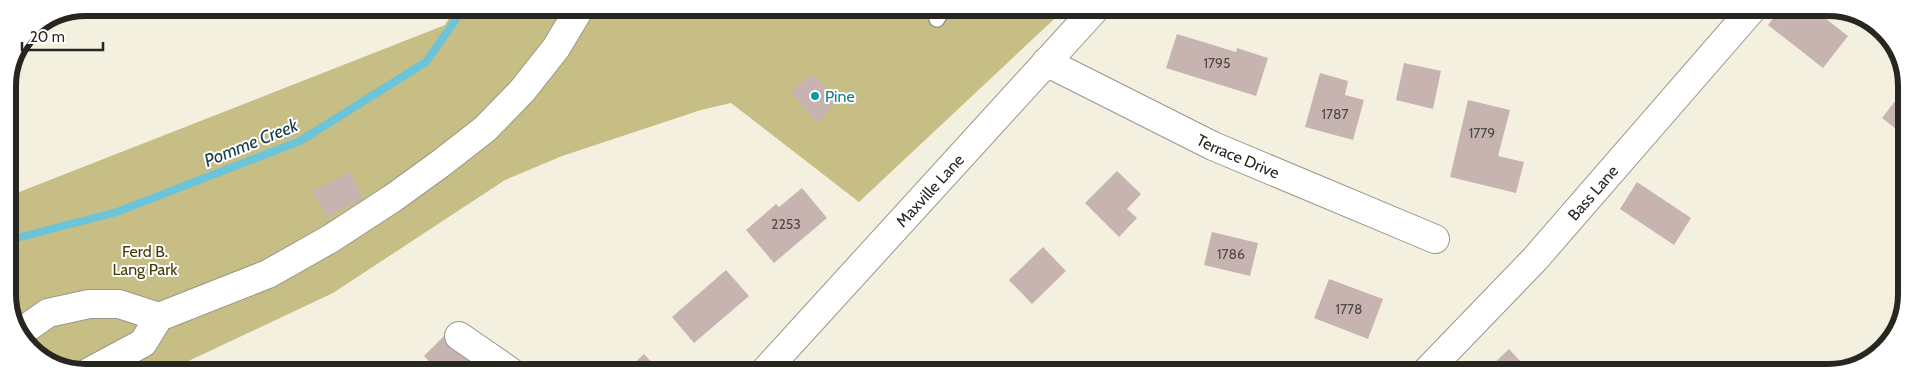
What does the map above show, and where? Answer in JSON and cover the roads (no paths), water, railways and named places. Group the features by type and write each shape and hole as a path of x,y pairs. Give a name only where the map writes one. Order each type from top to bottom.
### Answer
{"street":[{"path":"104,364 143,343 159,317 268,274 393,198 440,164 485,129 522,91 556,48 575,16"},
{"name":"Maxville Lane","path":"771,364 1089,16"},
{"name":"Bass Lane","path":"1434,364 1535,259 1746,16"},
{"name":"Terrace Drive","path":"1046,62 1213,146 1435,239"},
{"path":"26,329 48,314 89,304 119,304 159,317"},
{"path":"459,336 499,364"}],"waterway":[{"name":"Pomme Creek","path":"16,238 117,212 300,141 426,62 458,16"}],"place":[{"name":"Pine","path":"815,96"}],"park label":[{"name":"Ferd B. Lang Park","path":"145,260"}]}
